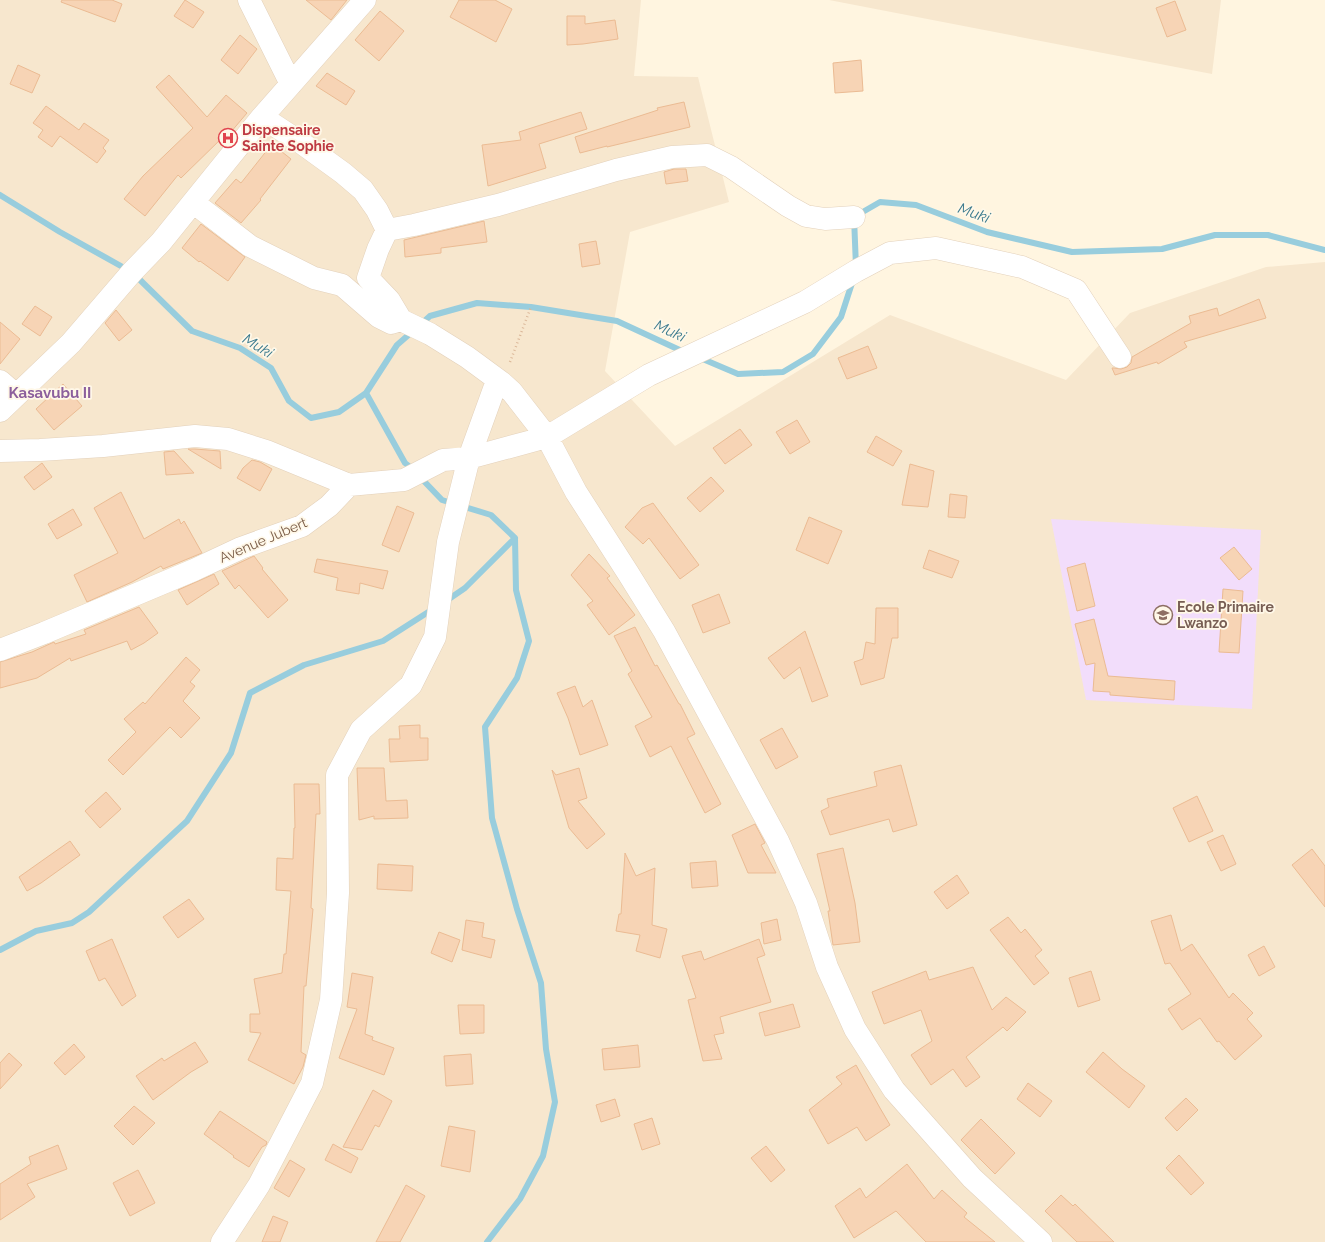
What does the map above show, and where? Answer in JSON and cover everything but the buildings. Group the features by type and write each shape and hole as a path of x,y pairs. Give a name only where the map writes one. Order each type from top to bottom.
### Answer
{"street":[{"path":"249,0 291,84"},
{"path":"0,411 71,343 132,272 161,242 262,117 365,0"},
{"path":"262,117 303,144 343,173 363,190 377,210 387,230"},
{"path":"387,230 414,226 498,205 616,170 672,157 707,155 731,167 788,206 806,216 825,219 854,216"},
{"path":"194,202 250,246 314,278 342,285 378,317 391,323 402,320"},
{"path":"368,278 378,249 387,230"},
{"path":"0,451 104,446 195,436 228,439 266,451 349,486 404,480 443,460 469,458 547,437 650,375 805,302 856,271 890,253 936,248 1022,267 1076,290 1120,357"},
{"path":"342,285 368,278"},
{"path":"368,278 389,300 402,320 430,334 467,357 502,382 512,392 547,437 576,492 664,631 778,841 806,903 827,967 855,1029 894,1090 972,1178 1041,1242"},
{"path":"0,381 16,395"},
{"path":"222,1242 259,1186 312,1083 331,1000 338,893 337,775 362,730 411,685 435,637 448,542 469,458 494,389 502,382"},
{"name":"Avenue Jubert","path":"0,650 44,634 194,570 241,548 302,526 329,506 349,486"}],"path":[{"path":"502,382 531,307"}],"shaded area":[{"path":"0,0 641,0 634,76 698,77 729,202 630,232 605,371 675,446 890,315 1066,380 1130,313 1266,267 1325,262 1325,1242 0,1242"},
{"path":"829,0 1221,0 1212,74"},
{"name":"Ecole Primaire Lwanzo","path":"1051,519 1261,530 1252,709 1086,700"}],"waterway":[{"name":"Muki","path":"0,195 60,232 128,270"},
{"name":"Muki","path":"856,267 854,217 880,202 916,205 987,232 1072,252 1162,249 1215,235 1268,235 1325,250"},
{"name":"Muki","path":"135,275 192,331 240,348 271,368 289,401 311,418 339,412 366,393 397,345 413,331"},
{"name":"Muki","path":"698,357 738,374 783,372 813,354 841,317 853,280"},
{"name":"Muki","path":"420,325 430,316 477,303 531,307 617,321 684,352"},
{"path":"366,393 405,463 414,470"},
{"path":"420,477 442,500 491,515 515,538 516,590 529,641 517,678 485,727 492,818 517,909 541,983 546,1049 555,1102 543,1156 520,1199 487,1242"},
{"path":"446,601 465,588 515,538"},
{"path":"0,950 36,931 72,923 89,912 187,821 231,753 250,693 304,665 383,641 433,609"}],"place":[{"name":"Dispensaire Sainte Sophie","path":"228,138"},
{"name":"Ecole Primaire Lwanzo","path":"1163,615"}],"district":[{"name":"Kasavubu II","path":"50,393"}]}
